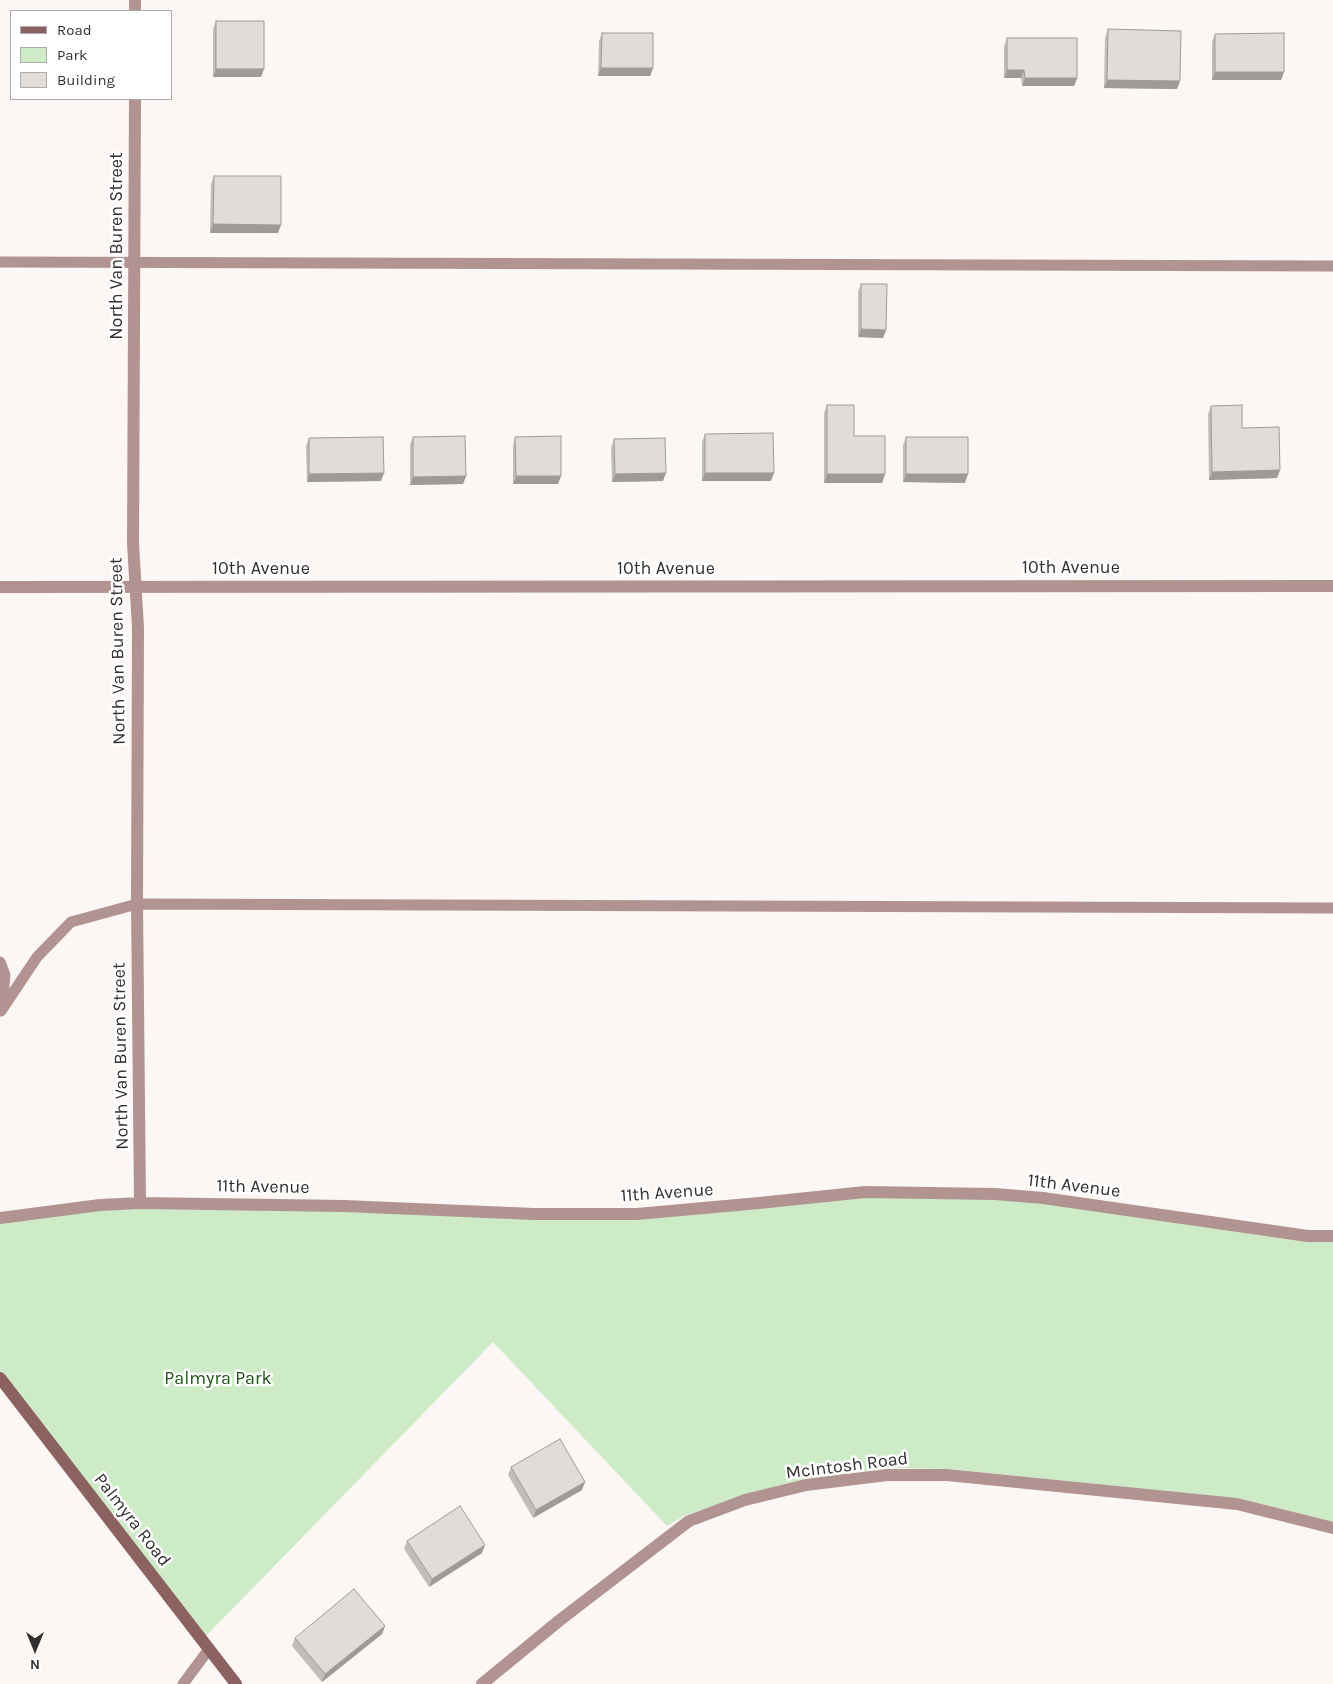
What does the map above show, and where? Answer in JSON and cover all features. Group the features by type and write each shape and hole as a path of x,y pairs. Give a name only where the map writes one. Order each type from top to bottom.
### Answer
{"main road":[{"name":"Palmyra Road","path":"0,1378 236,1684"}],"street":[{"name":"North Van Buren Street","path":"135,100 133,543 138,628 137,904 140,1203"},
{"name":"10th Avenue","path":"0,586 1333,586"},
{"name":"11th Avenue","path":"0,1218 100,1205 140,1203 344,1206 534,1214 618,1214 749,1204 865,1192 995,1194 1043,1198 1308,1236 1333,1236"},
{"name":"McIntosh Road","path":"482,1684 560,1620 689,1521 745,1500 806,1485 887,1475 947,1475 1237,1504 1333,1528"}],"lane":[{"path":"0,262 1333,266"},
{"path":"1,1011 37,957 71,922 137,904 1333,908"},
{"path":"0,962 5,975 1,1011"},
{"path":"183,1684 209,1649"}],"green space":[{"name":"Palmyra Park","path":"865,1197 992,1199 1043,1203 1333,1241 1333,1522 1242,1499 951,1469 886,1468 808,1480 744,1495 686,1515 667,1526 493,1342 204,1638 0,1377 0,1223 103,1210 140,1209 344,1210 530,1219"}],"building":[{"path":"216,21 264,21 264,69 216,69"},
{"path":"1108,29 1181,31 1180,81 1107,80"},
{"path":"602,33 653,33 653,68 601,68"},
{"path":"1284,33 1284,72 1215,72 1215,34"},
{"path":"1007,38 1077,38 1077,78 1025,78 1024,70 1007,70"},
{"path":"214,176 281,176 281,225 213,224"},
{"path":"861,284 887,284 886,330 861,329"},
{"path":"827,405 854,405 854,436 885,436 885,474 827,474"},
{"path":"1242,405 1242,428 1279,427 1280,470 1212,472 1211,406"},
{"path":"773,433 774,473 705,473 705,434"},
{"path":"465,436 466,476 413,477 413,437"},
{"path":"561,436 561,476 516,476 515,437"},
{"path":"383,437 384,473 309,474 309,438"},
{"path":"906,437 968,437 968,474 906,474"},
{"path":"665,438 666,473 615,474 614,439"},
{"path":"560,1439 585,1482 536,1510 511,1467"},
{"path":"460,1506 485,1545 432,1579 407,1541"},
{"path":"354,1589 385,1626 325,1674 295,1638"}]}
